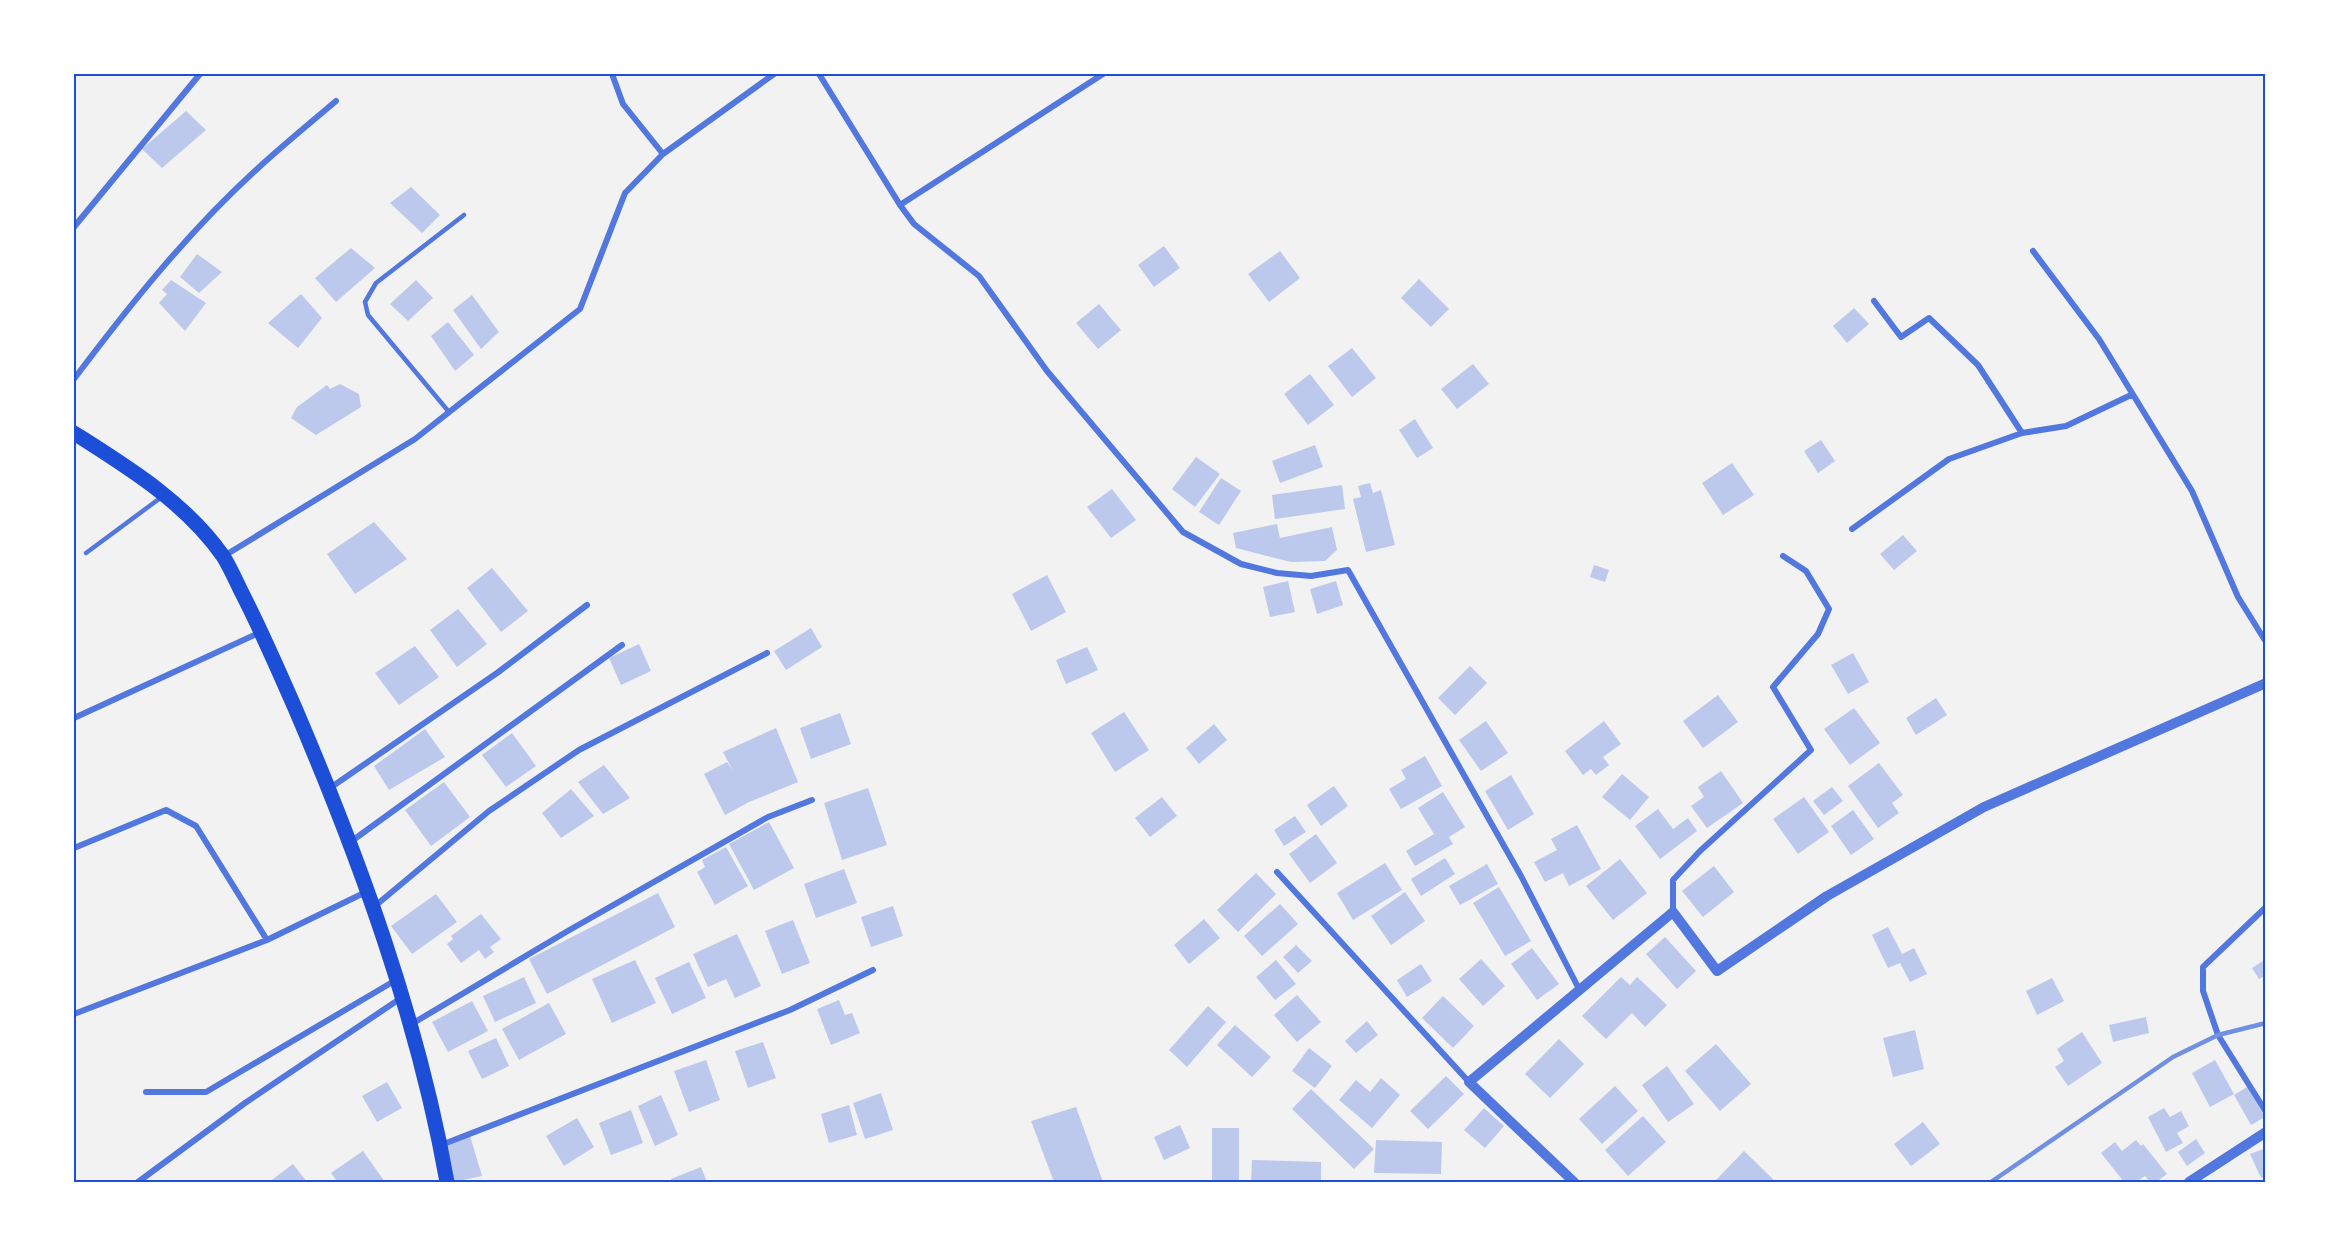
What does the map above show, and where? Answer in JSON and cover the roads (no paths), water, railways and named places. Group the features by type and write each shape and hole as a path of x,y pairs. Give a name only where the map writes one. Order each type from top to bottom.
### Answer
{"main road":[{"path":"74,433 142,476 183,510 223,557 262,632 329,788 372,908 410,1026 447,1182"}],"street":[{"path":"74,226 200,74"},
{"path":"612,74 623,104 663,154"},
{"path":"223,557 415,439 580,309 625,193 663,154 774,74"},
{"path":"819,74 914,224 979,276 1047,371 1183,532 1242,564 1277,573 1311,576 1348,570 1521,876 1579,989"},
{"path":"900,205 1103,74"},
{"path":"74,379 126,311 182,247 255,171 336,101"},
{"path":"2033,251 2099,339 2131,395 2192,491 2238,597 2265,642"},
{"path":"1874,301 1901,337 1929,318 1978,365 2022,433"},
{"path":"1852,529 1949,459 2022,433 2066,426 2114,400 2131,395"},
{"path":"1783,556 1806,571 1828,609 1818,634 1773,687 1811,750 1700,851 1673,880 1672,912 1717,970 1827,896 1984,807 2265,683"},
{"path":"329,788 497,674 587,605"},
{"path":"74,718 262,632"},
{"path":"349,843 622,645"},
{"path":"372,908 489,811 579,750 767,653"},
{"path":"410,1026 566,932 768,818 812,800"},
{"path":"74,848 166,810 196,826 267,940"},
{"path":"1277,872 1469,1082 1574,1182"},
{"path":"74,1014 267,940 366,892"},
{"path":"2265,907 2203,967 2203,991 2218,1035 2265,1112"},
{"path":"1469,1082 1672,912"},
{"path":"440,1145 790,1010 873,970"},
{"path":"146,1092 206,1092 396,980"},
{"path":"138,1182 245,1103 402,998"},
{"path":"2189,1182 2265,1132"}],"lane":[{"path":"449,412 368,315 365,302 376,283 464,215"},
{"path":"86,553 165,495"}],"railway":[{"path":"1991,1182 2173,1057 2218,1035 2266,1023"}]}
